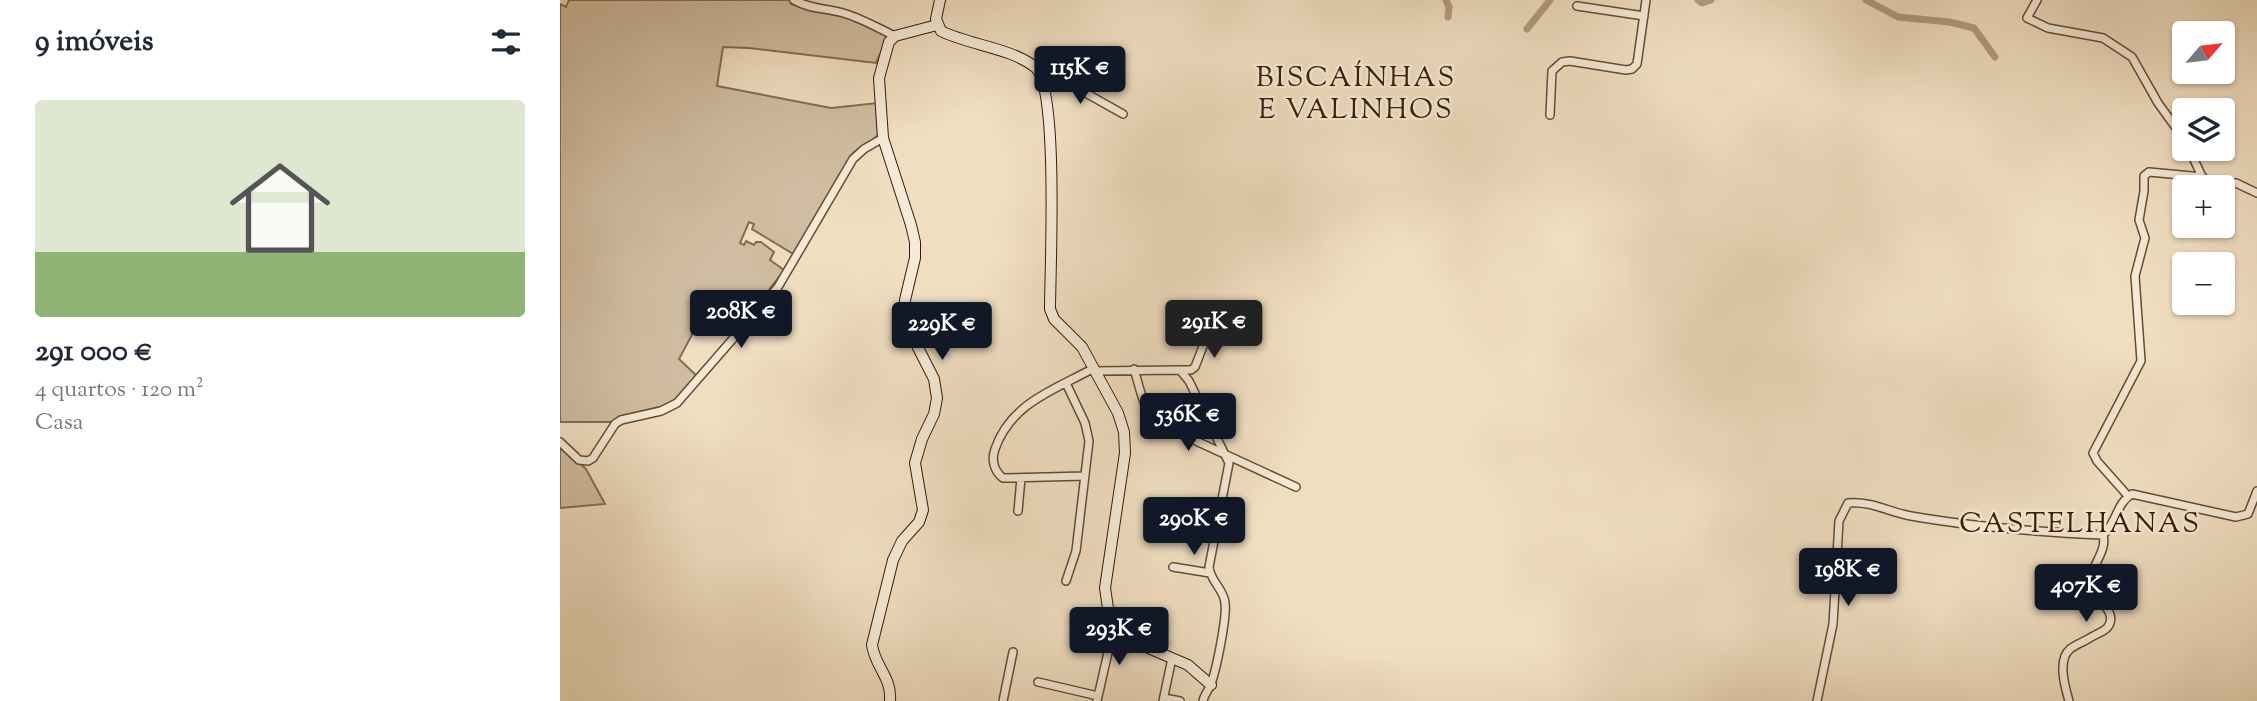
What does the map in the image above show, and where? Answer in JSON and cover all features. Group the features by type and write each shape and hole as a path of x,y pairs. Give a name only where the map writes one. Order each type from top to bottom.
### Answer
{"street":[{"path":"794,0 803,5 841,12 895,36"},
{"path":"940,0 937,26 947,33 1019,58 1034,66 1042,75 1053,202 1050,309 1054,319 1082,347 1095,369 1118,414 1125,443 1105,587 1105,602 1114,626 1132,641 1188,665 1211,685"},
{"path":"1550,115 1552,71 1562,62 1570,61 1618,70 1633,69 1637,64 1646,0"},
{"path":"2038,0 2027,18 2048,28 2104,38 2132,57 2172,122"},
{"path":"1581,4 1644,16"},
{"path":"890,701 891,689 873,657 872,645 893,560 902,541 919,522 923,510 915,463 937,398 934,379 906,324 904,313 915,258 915,242 883,138 879,78 889,42 895,36 937,26"},
{"path":"1042,75 1059,78 1123,114"},
{"path":"560,442 579,460 588,461 593,458 615,424 662,411 677,403 778,287 853,159 883,138"},
{"path":"2128,496 2097,461 2094,453 2141,361 2135,275 2144,238 2139,220 2144,176 2149,172 2181,175"},
{"path":"2235,183 2257,193"},
{"path":"1085,476 1003,478 996,473 993,463 1000,436 1020,409 1095,369 1191,370 1195,367 1216,312"},
{"path":"1134,369 1150,416 1157,423 1296,487"},
{"path":"1180,370 1189,381 1229,463 1209,567 1226,602 1211,685 1203,701"},
{"path":"1066,383 1088,432 1076,551 1066,581"},
{"path":"1018,510 1021,478"},
{"path":"1817,701 1833,624 1839,521 1848,503 1868,502 1907,516 2026,531 2103,535 2112,527 2123,499 2132,494 2236,517 2248,514 2257,491"},
{"path":"1192,505 1221,511"},
{"path":"2069,701 2065,685 2064,658 2068,650 2107,627 2111,619 2109,611 2091,585 2105,543 2103,535"},
{"path":"1173,567 1210,573"},
{"path":"1038,682 1098,699 1114,626"},
{"path":"1003,701 1013,652"},
{"path":"1172,658 1163,700 1180,701"}],"shaded area":[{"path":"569,0 790,0 791,4 813,11 847,17 886,36 887,39 876,63 723,47 717,86 831,108 877,103 878,135 853,153 795,255 752,229 754,224 749,222 740,243 744,245 746,241 754,245 761,242 774,252 770,260 784,270 747,319 711,299 679,359 698,377 673,402 626,415 614,422 560,422 560,4 566,7"},
{"path":"560,444 586,469 605,504 560,508"}],"waterway":[{"path":"1446,0 1449,7 1448,17"},
{"path":"1527,29 1550,0"},
{"path":"1698,0 1702,3 1711,0"},
{"path":"1866,0 1898,17 1950,22 1974,28 1995,57"}],"district":[{"name":"BISCAÍNHAS E VALINHOS","path":"1356,92"},
{"name":"CASTELHANAS","path":"2080,522"}]}
